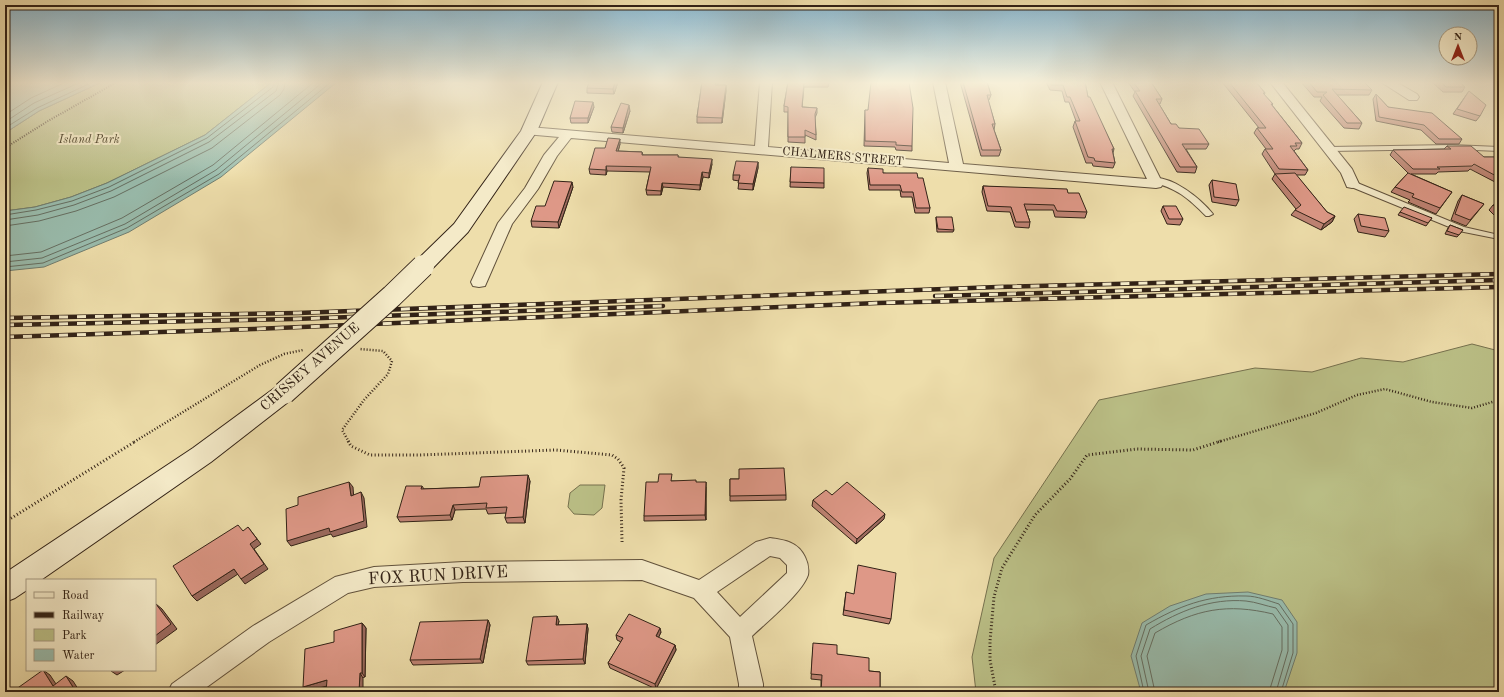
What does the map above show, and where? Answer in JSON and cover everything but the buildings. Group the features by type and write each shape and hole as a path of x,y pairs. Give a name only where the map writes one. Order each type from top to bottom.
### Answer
{"main road":[{"name":"CRISSEY AVENUE","path":"5,589 202,455 284,392 392,296 461,228 528,131 535,115"}],"street":[{"path":"761,150 764,115"},
{"path":"946,115 957,167"},
{"path":"1122,115 1155,182"},
{"path":"1302,115 1347,172 1352,184"},
{"name":"CHALMERS STREET","path":"528,131 1155,182"},
{"path":"479,282 505,223 531,189 551,155 568,134"},
{"path":"701,591 763,548 778,547 785,549 796,560 798,567 797,575 793,582 740,632 751,684 751,692"},
{"name":"FOX RUN DRIVE","path":"180,692 261,634 343,584 374,577 463,572 642,570 701,591 740,632"}],"lane":[{"path":"1329,149 1452,147 1499,149"},
{"path":"1155,182 1175,184 1185,191 1209,214"},
{"path":"1352,184 1462,229 1499,237"}],"path":[{"path":"5,148 59,115"},
{"path":"359,349 383,351 392,360 388,374 364,400 342,430 351,446 370,455 419,455 556,450 612,455 618,459 624,468 621,500 622,542"},
{"path":"5,522 260,365 284,354 307,350"},
{"path":"996,692 990,660 990,641 994,597 1002,568 1035,515 1070,480 1087,455 1137,449 1193,450 1316,413 1357,395 1385,389 1432,402 1472,408 1499,400"}],"green space":[{"name":"Island Park","path":"34,115 231,115 205,135 107,183 71,197 35,207 5,211 5,133"},
{"path":"1472,344 1499,351 1499,692 976,692 972,657 994,558 1099,400 1255,368 1312,372 1361,358 1403,362"},
{"path":"580,485 605,485 602,508 594,515 574,514 568,507 570,493"}],"water":[{"path":"5,115 34,115 5,133"},
{"path":"231,115 297,115 221,177 129,232 44,267 5,271 5,211 35,207 71,197 107,183 205,135"},
{"path":"1248,592 1282,600 1297,622 1297,653 1284,692 1141,692 1131,656 1142,623 1170,606 1206,594"}],"railway":[{"path":"5,318 298,313 998,287 1499,274"},
{"path":"935,296 1499,280"},
{"path":"5,337 254,329 878,303 1499,287"},
{"path":"5,325 294,319 663,306"}]}
